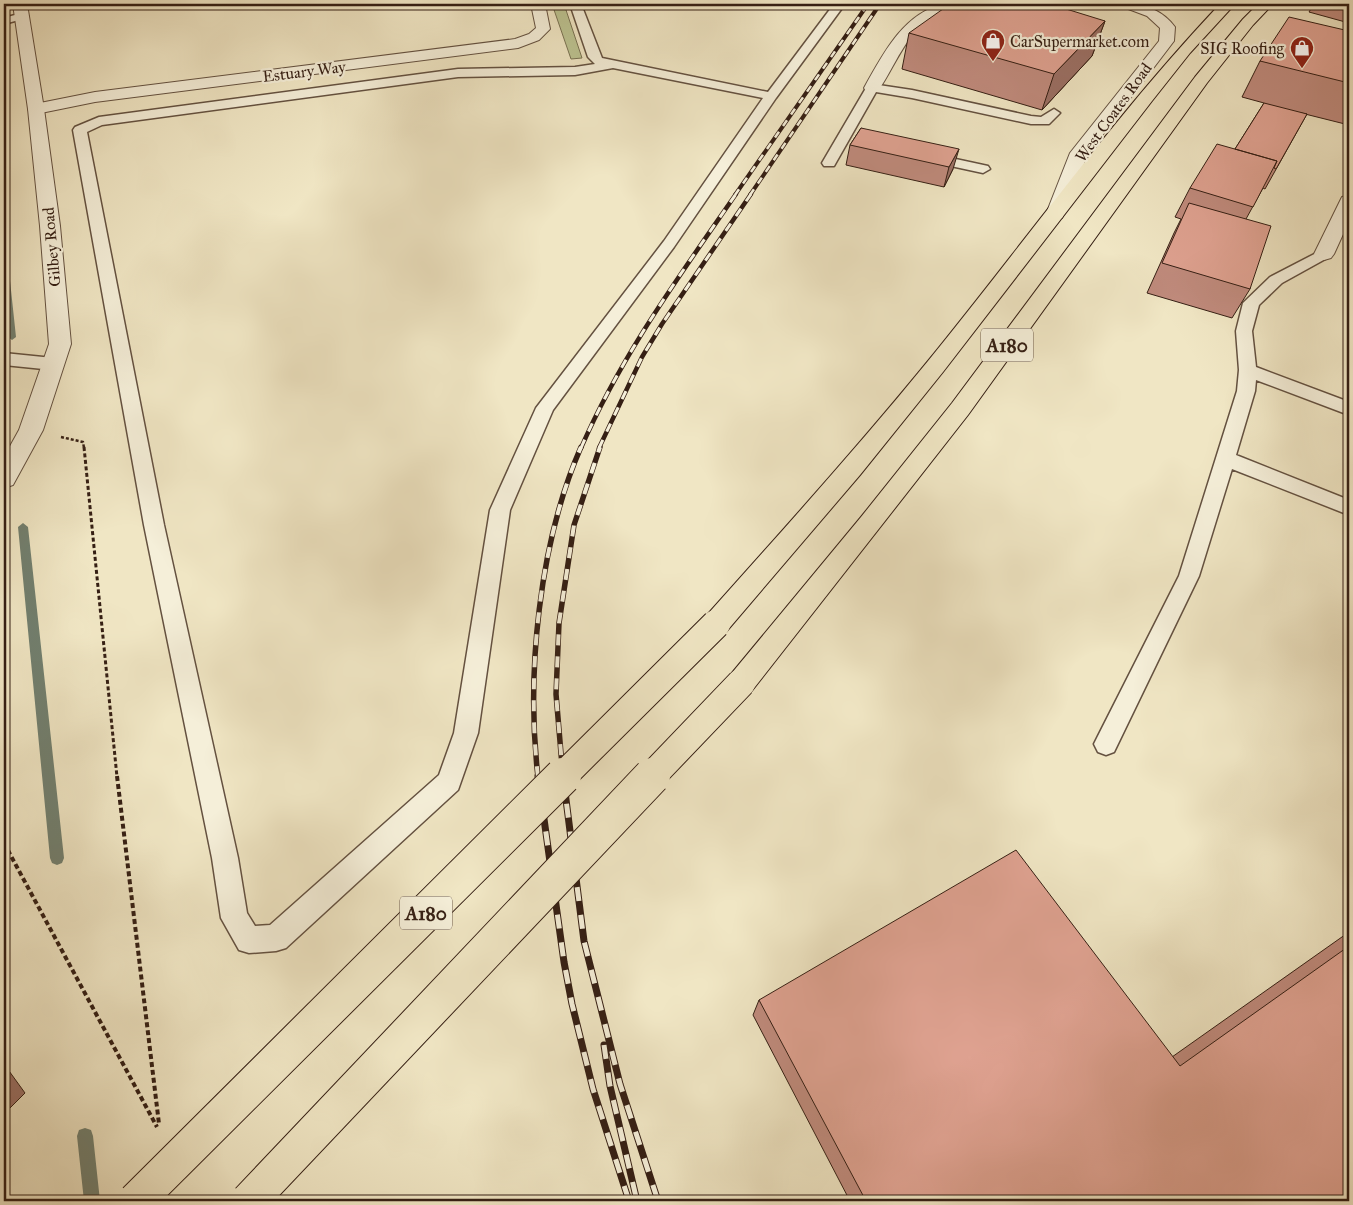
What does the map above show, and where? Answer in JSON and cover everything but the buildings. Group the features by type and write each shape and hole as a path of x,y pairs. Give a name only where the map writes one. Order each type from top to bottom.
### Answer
{"highway":[{"name":"A180","path":"136,1201 716,624 851,469 935,367 1185,50 1228,4"},
{"name":"A180","path":"250,1201 741,683 954,417 1201,80 1248,22 1266,4"}],"street":[{"name":"Estuary Way","path":"36,109 95,97 518,43 534,37 543,29 538,4"},
{"path":"872,88 884,66 911,29 927,14 960,4"},
{"name":"West Coates Road","path":"1055,214 1079,153 1166,41 1168,27 1152,13 1128,4"},
{"name":"Gilbey Road","path":"4,479 31,430 60,344 50,226 36,109 15,14"},
{"path":"1324,254 1349,201"}],"lane":[{"path":"575,4 594,57 598,61 609,65 771,96"},
{"path":"609,65 575,71 458,73 99,121 80,130 154,525 225,858 234,918 249,940 276,938 448,782 466,733 500,510 545,408 669,244 771,96 839,4"},
{"path":"829,163 872,88 912,94 1030,120 1044,121 1054,113"},
{"path":"842,140 861,143"},
{"path":"917,155 983,169"},
{"path":"1106,744 1189,576 1246,391 1248,370 1244,331 1252,304 1276,280 1324,254"},
{"path":"4,359 53,364"},
{"path":"1248,370 1349,409"},
{"path":"1226,459 1349,508"}],"path":[{"path":"4,843 160,1134 118,783 83,442 31,430"}],"green space":[{"path":"552,4 564,4 582,58 571,59"}],"waterway":[{"path":"4,262 12,337"},
{"path":"23,527 57,858"},
{"path":"85,1136 92,1201"}],"railway":[{"path":"735,195 868,4"},
{"path":"750,195 880,4"},
{"path":"581,448 614,380 633,348 672,286 736,194"},
{"path":"599,448 642,357 662,324 751,194"},
{"path":"538,777 534,695 539,609 555,525 581,447"},
{"path":"563,777 556,694 559,623 574,525 600,447"},
{"path":"538,776 564,962 572,1004 593,1089 629,1201"},
{"path":"563,776 584,941 620,1084 658,1201"},
{"path":"604,1045 610,1086 637,1201"}],"place":[{"name":"CarSupermarket.com","path":"993,62"},
{"name":"SIG Roofing","path":"1302,69"}]}
